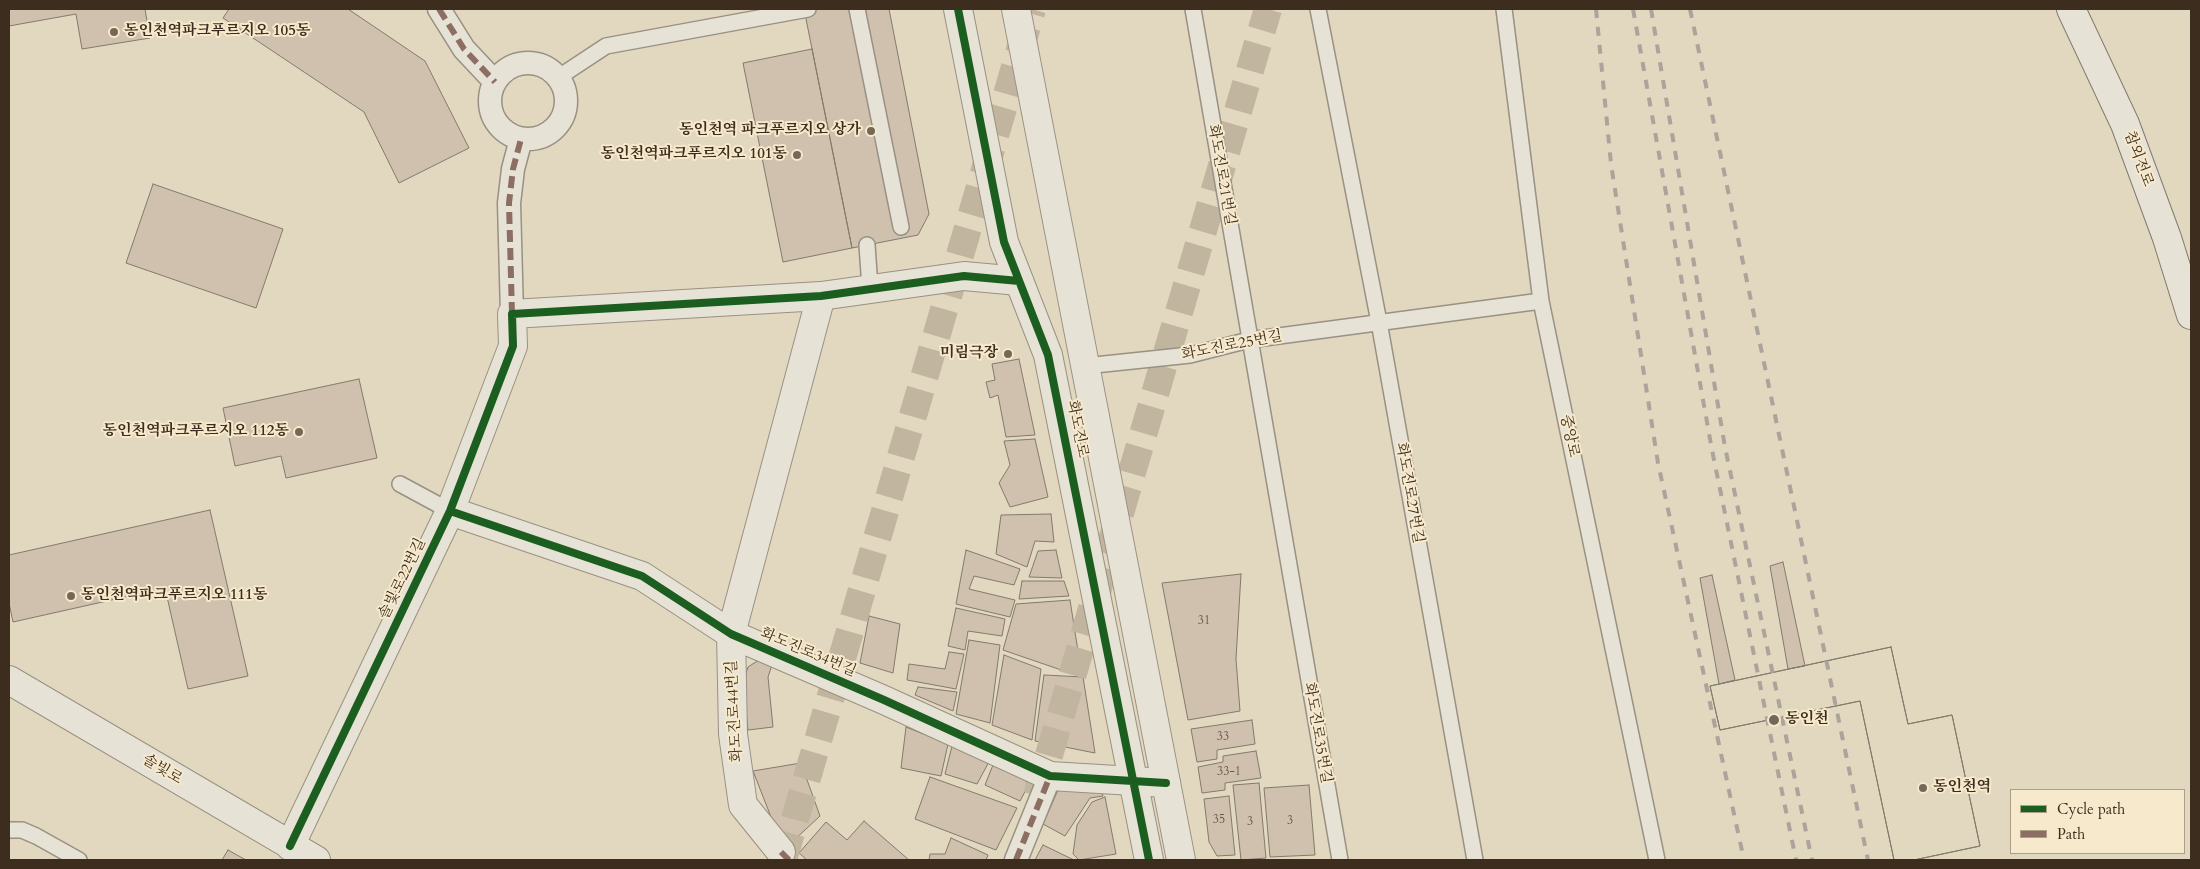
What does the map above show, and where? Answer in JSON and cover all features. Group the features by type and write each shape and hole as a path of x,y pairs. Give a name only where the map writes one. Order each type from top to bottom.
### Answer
{"street":[{"path":"439,9 464,49 495,82"},
{"name":"화도진로","path":"958,9 1004,242 1048,355 1149,860"},
{"name":"화도진로","path":"1016,9 1181,860"},
{"name":"참외전로","path":"2071,9 2126,124 2167,238 2191,316"},
{"path":"524,62 536,63 549,68 559,77 565,89 567,102 564,115 557,126 547,135 535,139 521,139 500,127 493,117 490,93 495,82 507,68 524,62"},
{"path":"521,139 513,170 509,202 512,314 821,296 964,276 1019,280"},
{"name":"화도진로44번길","path":"785,856 743,805 734,734 731,634 821,296"},
{"name":"솔빛로22번길","path":"290,846 450,512 513,346 512,314"},
{"name":"화도진로34번길","path":"450,512 642,576 731,634 884,700 1050,776 1166,783"},
{"name":"솔빛로","path":"9,680 316,860"},
{"path":"1016,860 1050,776"}],"lane":[{"path":"559,77 606,46 808,9"},
{"path":"856,9 901,227"},
{"name":"화도진로21번길","path":"1193,9 1295,605"},
{"path":"1318,9 1379,322"},
{"name":"중앙로","path":"1504,9 1541,301 1657,860"},
{"path":"867,245 870,288"},
{"name":"화도진로25번길","path":"1086,366 1190,355 1249,340 1541,301"},
{"name":"화도진로27번길","path":"1379,322 1475,860"},
{"path":"400,484 450,512"},
{"name":"화도진로35번길","path":"1295,605 1340,860"},
{"path":"9,830 22,830 36,836 79,860"}],"building":[{"name":"동인천역파크푸르지오 105동","path":"9,9 145,9 150,38 82,49 76,14 9,26"},
{"path":"229,9 348,9 425,61 469,148 399,183 364,112 223,18"},
{"name":"동인천역 파크푸르지오 상가","path":"804,9 889,9 929,214 918,235 852,248"},
{"name":"동인천역파크푸르지오 101동","path":"812,49 852,248 783,262 743,63"},
{"path":"153,184 283,229 256,308 126,263"},
{"path":"1019,359 1035,435 1006,437 998,395 990,398 986,382 995,380 992,364"},
{"name":"동인천역파크푸르지오 112동","path":"359,379 377,458 286,478 281,456 235,466 223,408"},
{"path":"1035,439 1048,497 1010,507 999,483 1010,465 1004,441"},
{"name":"동인천역파크푸르지오 111동","path":"210,510 248,676 188,689 165,588 13,622 9,603 9,555"},
{"path":"1051,514 1054,542 1035,541 1027,567 996,554 1001,515"},
{"path":"966,550 1020,569 1014,585 974,576 969,589 1015,600 1010,617 956,604"},
{"path":"1056,550 1062,578 1029,577 1038,551"},
{"path":"1783,562 1805,666 1788,669 1770,566"},
{"path":"1241,574 1236,659 1240,711 1188,720 1162,583"},
{"path":"1712,575 1735,680 1719,684 1700,578"},
{"path":"1022,581 1064,581 1069,596 1019,599"},
{"path":"1070,600 1080,664 1070,673 1003,650 1016,604"},
{"path":"956,608 1005,619 1002,636 968,631 965,650 948,646"},
{"path":"869,616 900,624 893,673 860,663"},
{"path":"969,640 1000,645 990,723 956,714"},
{"name":"동인천역","path":"1891,647 1908,724 1952,715 1980,846 1914,860 1894,860 1860,701 1720,730 1710,686"},
{"name":"동인천역","path":"1891,647 1908,724 1952,715 1980,846 1914,860 1894,860 1860,701 1720,730 1710,686"},
{"path":"949,652 964,654 956,689 907,680 909,664 945,669"},
{"path":"1004,655 1041,669 1032,740 992,725"},
{"path":"759,660 772,665 768,677 773,727 748,730 743,683 748,667"},
{"path":"1044,675 1083,677 1095,753 1035,741"},
{"path":"918,687 957,692 953,711 915,695"},
{"path":"1252,720 1255,744 1217,750 1217,759 1197,762 1191,729"},
{"path":"906,727 948,744 941,776 901,768"},
{"path":"953,742 991,758 977,784 945,774"},
{"path":"1256,751 1261,778 1225,783 1225,790 1202,793 1198,767 1223,762 1223,756"},
{"path":"995,760 1022,770 1028,786 1020,801 985,785"},
{"path":"801,763 820,816 791,843 771,817 753,771"},
{"path":"930,777 1017,808 996,850 915,819"},
{"path":"1259,783 1266,858 1241,860 1233,785"},
{"path":"1309,785 1315,855 1270,857 1264,788"},
{"path":"1101,789 1103,796 1090,798 1065,836 1043,824 1058,790"},
{"path":"1229,796 1235,855 1217,856 1209,842 1204,799"},
{"path":"1105,797 1116,854 1079,860 1073,854 1077,825 1092,802"},
{"path":"864,821 909,860 807,860 799,853 826,822 847,840"},
{"path":"951,838 988,855 986,860 929,860 930,854 945,854"},
{"path":"1043,845 1074,860 1035,860"},
{"path":"228,850 246,860 222,860"}],"tunnel":[{"path":"783,860 1032,9"},
{"path":"1037,796 1268,9"}],"railway":[{"path":"1596,9 1611,164 1658,463 1744,860"},
{"path":"1633,9 1712,450 1796,860"},
{"path":"1651,9 1725,447 1812,860"},
{"path":"1690,9 1868,860"}],"marked path":[{"path":"439,9 464,49 495,82"},
{"path":"512,314 509,203 513,169 521,139"},
{"path":"1016,860 1050,776"},
{"path":"781,852 789,860"}],"cycle path":[{"path":"958,9 1004,242 1048,355 1149,860"},
{"path":"290,846 450,511 513,346 512,314 821,296 964,276 1019,281"},
{"path":"450,511 642,576 731,634 884,700 1050,776 1166,783"}],"place":[{"name":"동인천역파크푸르지오 105동","path":"114,32"},
{"name":"동인천역 파크푸르지오 상가","path":"871,131"},
{"name":"동인천역파크푸르지오 101동","path":"797,155"},
{"name":"미림극장","path":"1008,354"},
{"name":"동인천역파크푸르지오 112동","path":"299,432"},
{"name":"동인천역파크푸르지오 111동","path":"71,596"},
{"name":"동인천","path":"1774,720"},
{"name":"동인천역","path":"1923,788"}]}
